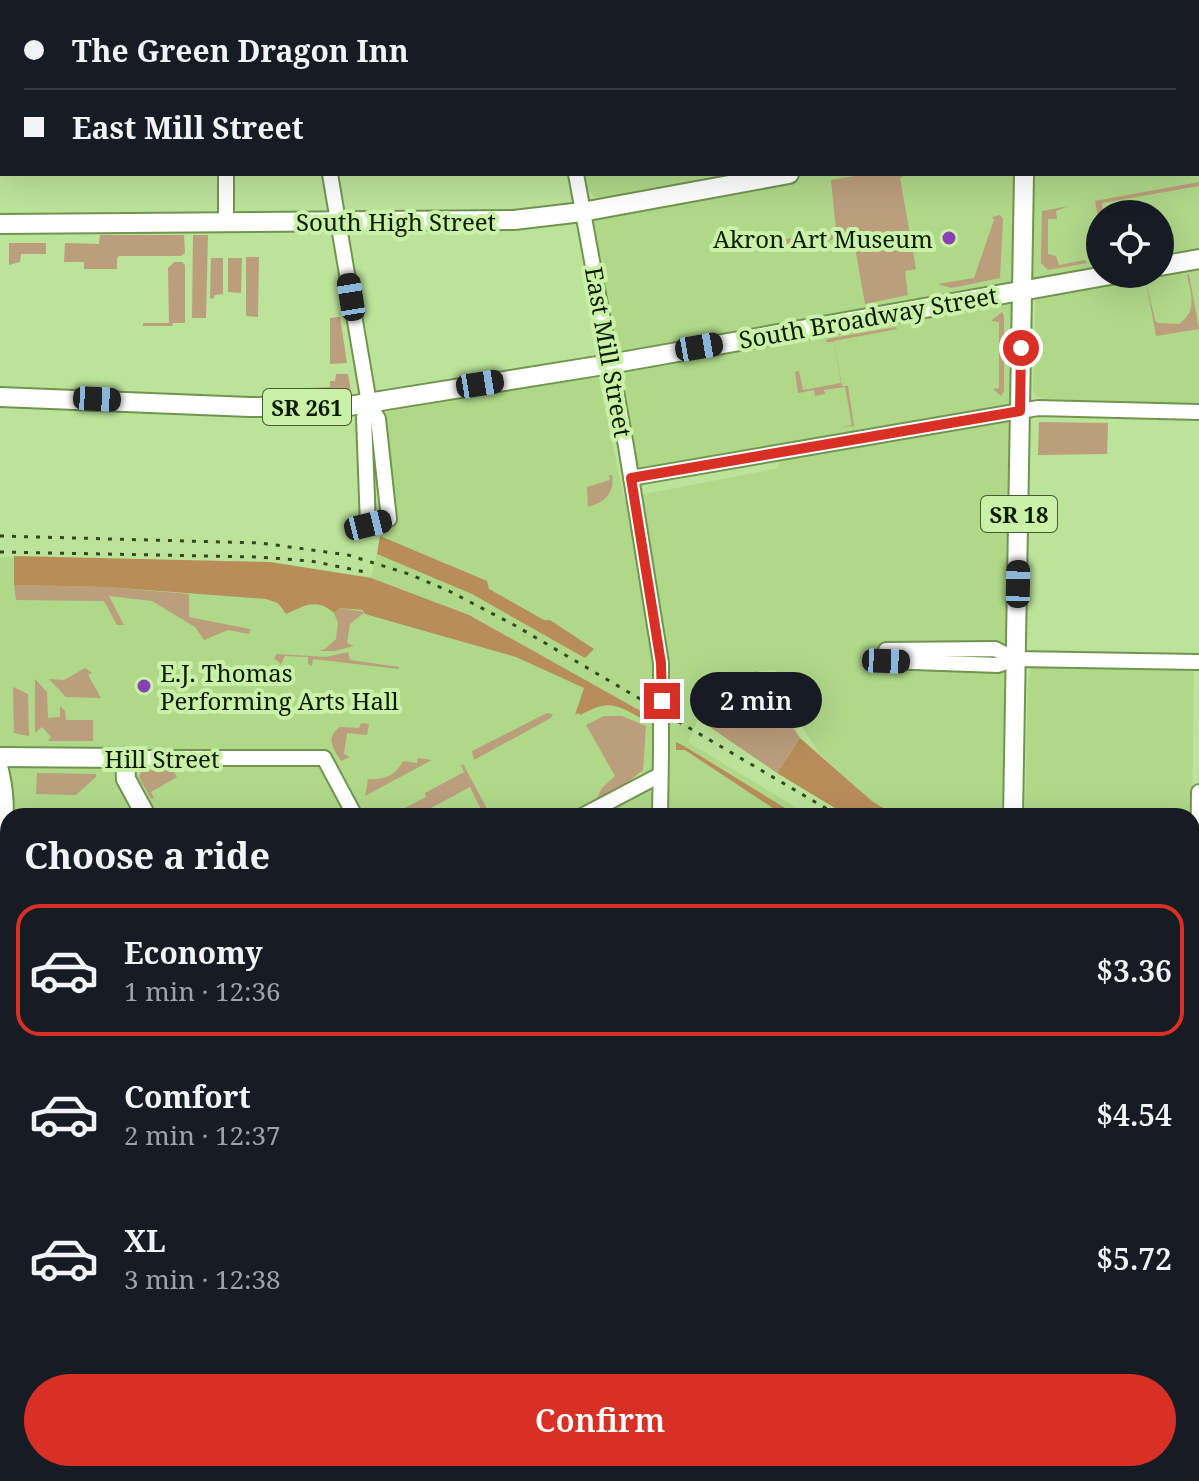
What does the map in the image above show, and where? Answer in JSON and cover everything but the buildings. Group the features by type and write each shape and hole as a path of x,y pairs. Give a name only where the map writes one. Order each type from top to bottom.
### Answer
{"main road":[{"name":"South High Street","path":"0,224 514,220 582,212 778,176"},
{"name":"SR 18","path":"1013,808 1024,176"},
{"path":"1174,263 1199,259"},
{"name":"SR 261","path":"1022,289 1086,279"},
{"name":"South Broadway Street","path":"0,397 250,407 369,403 610,364 1022,289"},
{"name":"Hill Street","path":"0,757 125,758"},
{"path":"125,758 126,779 142,808"}],"street":[{"path":"226,176 226,222"},
{"path":"330,176 369,403 378,419 389,519 368,525 364,417 369,403"},
{"name":"East Mill Street","path":"576,176 661,663 660,808"},
{"path":"631,478 1038,408 1199,412"},
{"path":"886,656 998,665 1015,659 1199,662"},
{"name":"Hill Street","path":"125,758 324,758 351,808"},
{"path":"0,766 3,808"},
{"path":"597,808 660,775"}],"shaded area":[{"path":"584,176 727,176 609,198 594,197 588,190"},
{"path":"778,176 1199,176 1199,259 1174,263 1174,200 1086,200 1086,277 1020,290 1018,410 632,477 582,212"},
{"path":"854,176 904,176 900,178 916,269 905,271 908,295 865,304 853,236 788,248 786,239 836,231 831,180"},
{"path":"1199,182 1199,186 1119,200 1100,200"},
{"path":"1069,206 1056,211 1057,219 1048,219 1048,254 1056,256 1059,265 1085,260 1086,263 1048,270 1041,263 1042,211"},
{"path":"1000,215 1003,219 1000,278 952,288 937,284 974,278 994,220 992,217"},
{"path":"100,235 184,235 185,253 181,256 119,256 117,269 84,269 84,262 64,262 65,243 99,244"},
{"path":"193,235 208,235 206,318 192,318"},
{"path":"9,243 46,243 46,254 21,254 20,262 9,265"},
{"path":"246,257 259,257 258,317 246,316"},
{"path":"211,258 223,258 223,294 215,295 213,299 210,298"},
{"path":"228,258 242,258 241,293 228,292"},
{"path":"174,262 185,265 185,323 143,326 143,323 169,323 168,268"},
{"path":"1199,264 1199,404 1044,399 1035,395 1036,293 1086,284 1086,288 1174,288 1174,270"},
{"path":"1187,275 1199,329 1156,336 1147,288 1155,320 1158,323 1179,324 1191,308"},
{"path":"1002,312 1004,391 1001,396 993,389 999,388 999,322 991,321"},
{"path":"340,317 347,363 330,364 330,318"},
{"path":"896,327 834,341 842,386 848,386 854,426 842,427 852,425 845,387 824,390 825,394 815,396 814,390 798,393 795,372 799,371 803,390 841,383 834,342 826,342 827,339"},
{"path":"336,374 348,374 351,392 309,392 310,388 330,387 330,381 335,381"},
{"path":"598,375 624,498 779,468 777,457 1017,414 1015,568 1008,570 1002,808 882,808 873,803 820,754 802,727 776,670 752,672 698,719 688,742 797,808 0,808 0,557 270,562 371,577 381,539 384,412"},
{"path":"1039,422 1108,423 1107,454 1038,455"},
{"path":"609,475 612,475 613,481 608,496 588,507 587,487 610,480"},
{"path":"380,536 487,581 489,589 544,620 550,620 594,649 585,658 472,594 377,554"},
{"path":"14,556 270,562 371,578 469,615 646,714 646,721 628,711 607,705 575,715 584,688 516,657 365,614 363,610 340,608 334,613 316,604 286,614 278,603 266,599 107,587 14,585"},
{"path":"14,585 107,587 189,594 189,617 250,629 249,634 228,630 204,640 195,627 152,601 109,596 124,625 117,625 104,601 16,600"},
{"path":"339,608 365,612 350,624 347,643 354,646 318,651 336,639 338,623 334,613"},
{"path":"348,652 350,660 399,669 313,659 312,666 308,664 308,657 285,656 281,664 274,658 277,654 326,657"},
{"path":"1031,666 1194,668 1192,808 1025,808"},
{"path":"85,668 92,673 88,675 101,698 66,697 49,679 64,680"},
{"path":"757,671 800,738 777,773 698,719 718,684"},
{"path":"35,679 47,692 48,718 60,717 60,706 65,711 66,720 93,720 93,741 48,741 51,737 42,727 35,733"},
{"path":"13,687 28,694 29,736 14,733"},
{"path":"547,713 553,714 551,718 474,760 472,751"},
{"path":"604,716 622,716 646,726 643,770 595,802 602,788 615,776 586,725"},
{"path":"361,723 369,724 367,735 347,733 344,754 350,757 341,761 333,747 335,731 340,727 359,728"},
{"path":"800,738 883,808 835,808 777,773"},
{"path":"676,742 785,808 773,808 685,750 676,750"},
{"path":"418,758 432,760 365,796 368,779 388,776 403,761 417,763"},
{"path":"461,765 487,808 480,808 470,787 431,808 405,808 464,772"},
{"path":"142,770 173,770 177,777 151,792 154,798 151,799 139,777"},
{"path":"37,773 96,774 96,777 76,795 36,794"}],"railway":[{"path":"0,536 261,543 348,555 409,574 516,626 825,808"},
{"path":"0,552 259,557 311,561 370,573"}],"place":[{"name":"Akron Art Museum","path":"949,238"},
{"name":"E.J. Thomas Performing Arts Hall","path":"144,686"}],"route":[{"path":"662,701 661,663 631,478 1020,411 1021,348"}]}
